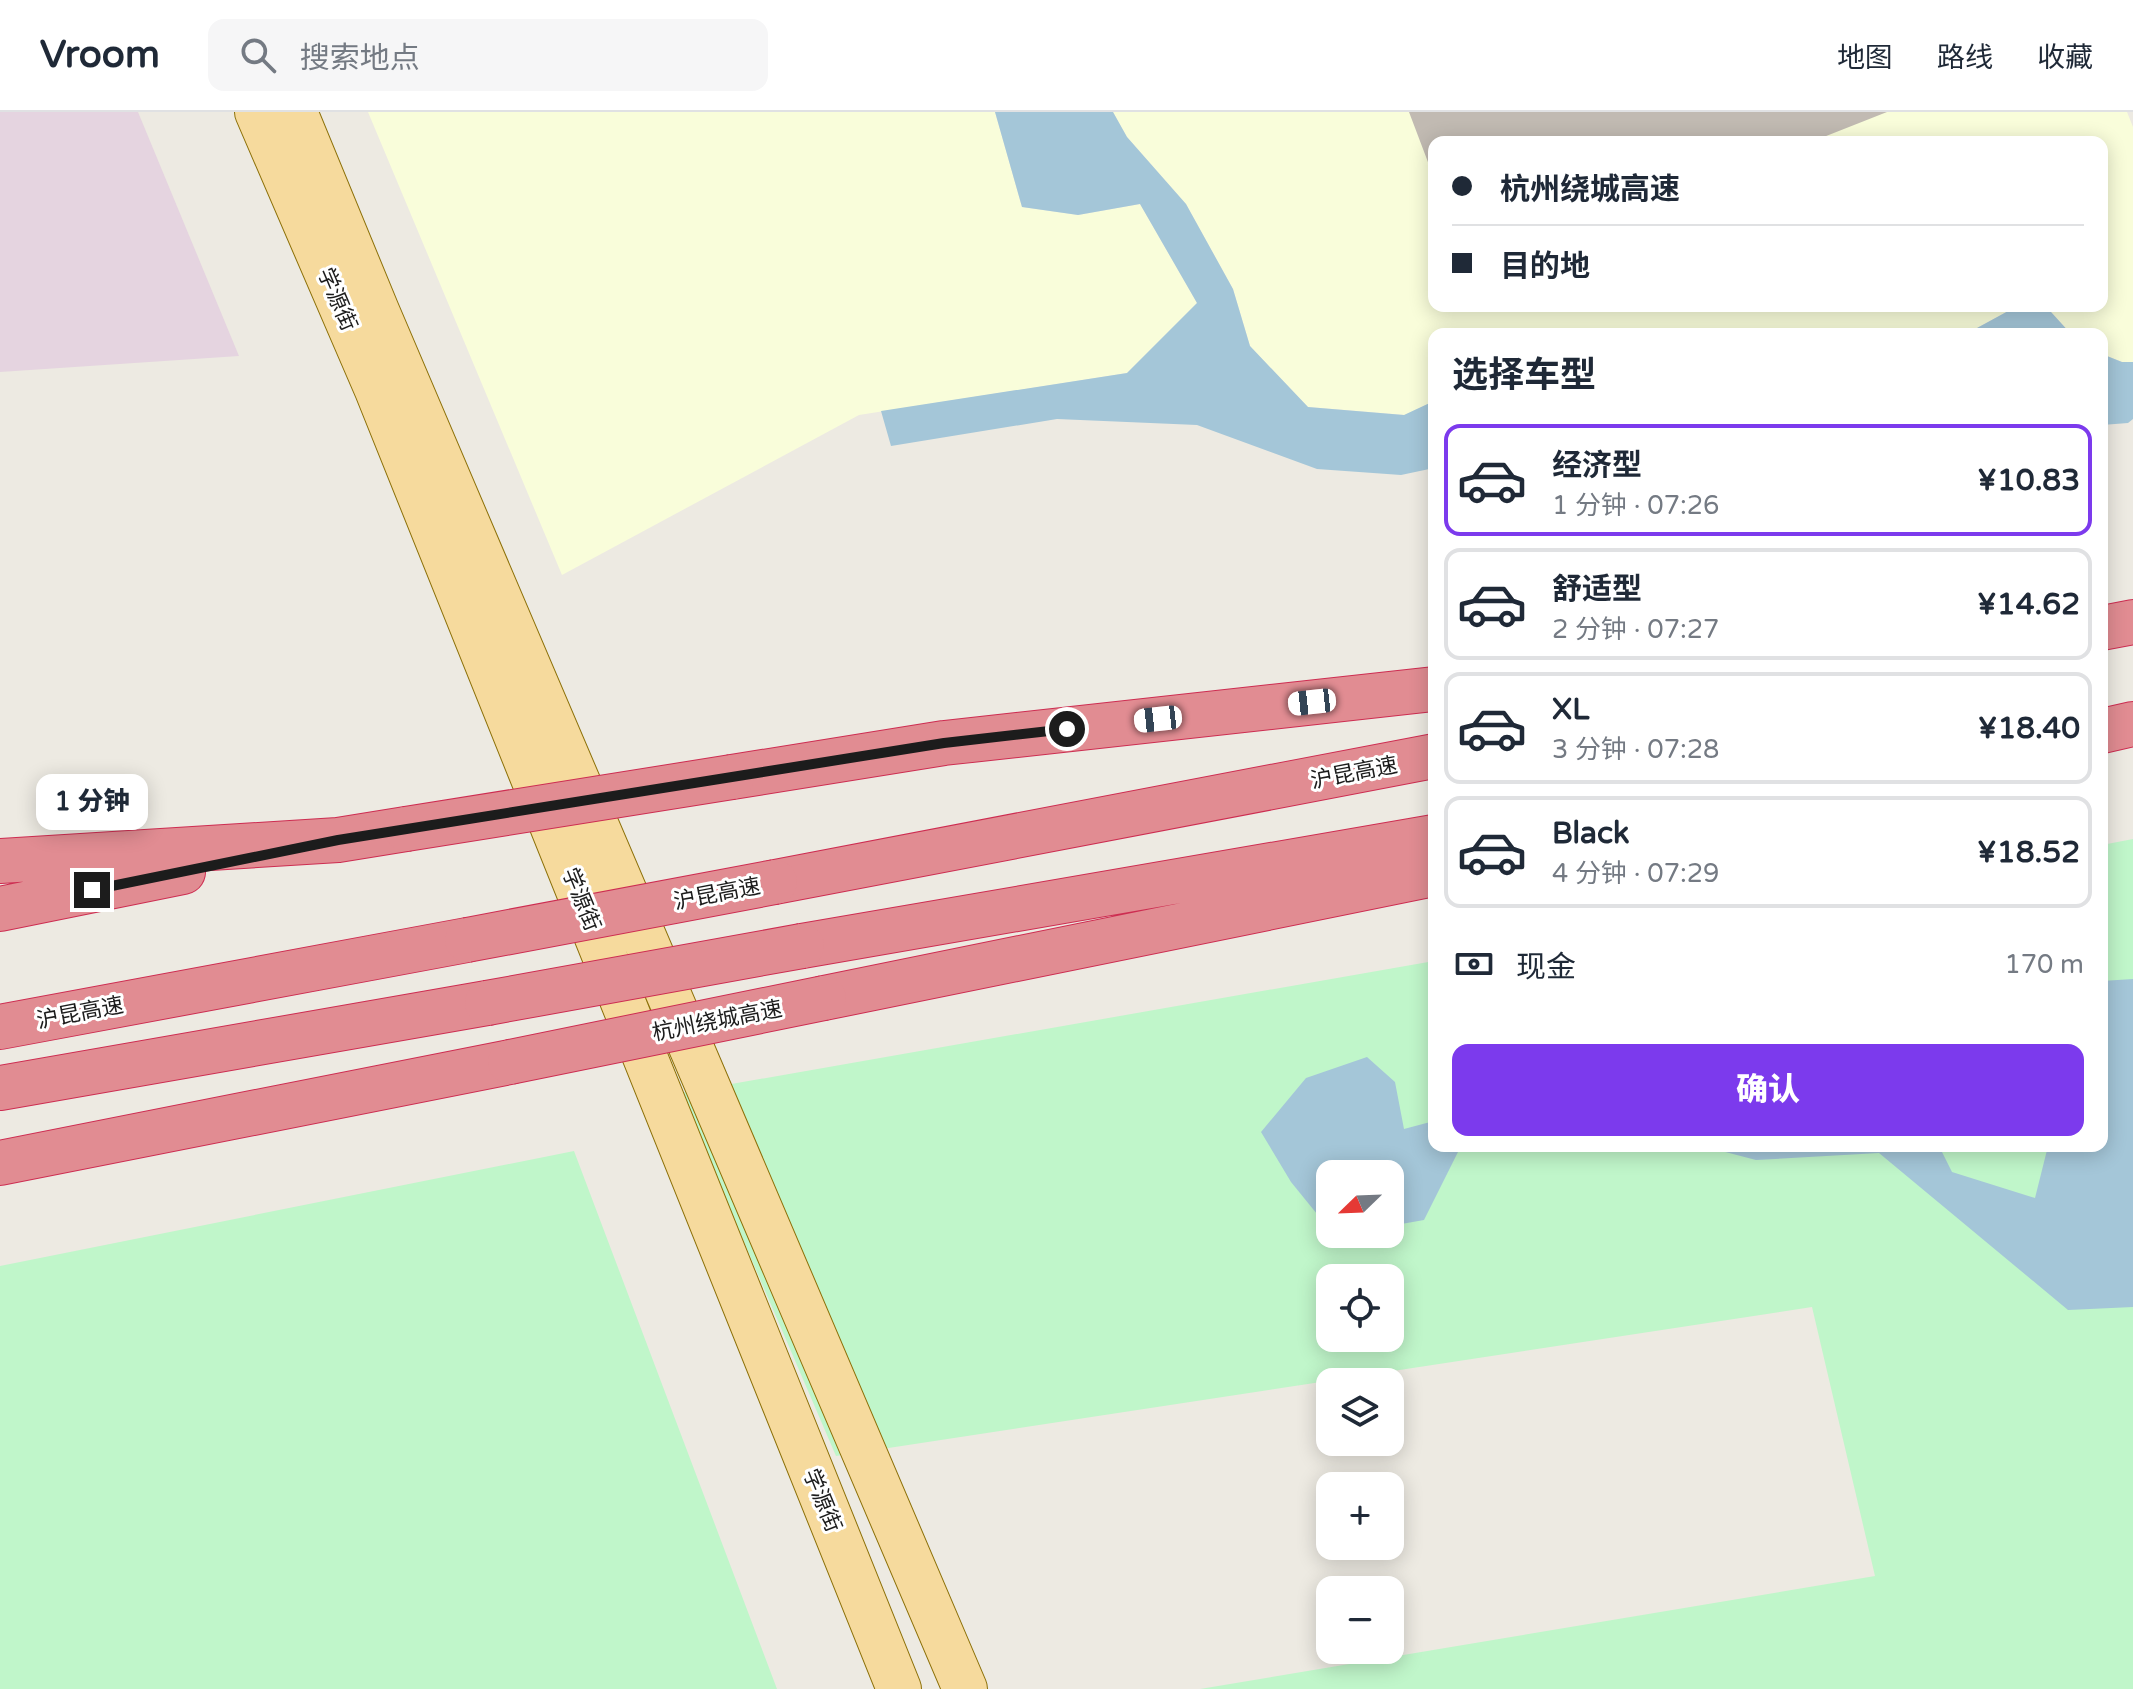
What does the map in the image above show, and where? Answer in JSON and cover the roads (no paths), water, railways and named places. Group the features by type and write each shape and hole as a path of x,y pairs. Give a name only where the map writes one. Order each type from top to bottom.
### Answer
{"highway":[{"path":"2108,613 2133,611"},
{"path":"2108,627 2133,622"},
{"path":"0,909 338,840 944,743 1428,690"},
{"path":"2108,722 2133,718"},
{"path":"2108,730 2133,724"},
{"name":"沪昆高速","path":"0,1027 1428,757"},
{"path":"0,1088 1428,838"},
{"path":"0,861 338,840"},
{"name":"杭州绕城高速","path":"0,1163 1428,875"}],"main road":[{"name":"学源街","path":"257,112 377,390 899,1689"},
{"path":"295,112 965,1689"}],"water":[{"path":"995,112 1113,112 1127,137 1186,204 1233,289 1250,346 1308,407 1404,415 1428,404 1428,469 1401,475 1317,469 1197,425 1057,419 891,446 881,411 1127,373 1197,303 1140,204 1078,215 1022,207"},
{"path":"2006,312 2051,312 2066,328 1977,328"},
{"path":"2108,356 2122,362 2133,362 2133,419 2128,423 2108,425"},
{"path":"2133,979 2133,1307 2068,1310 1879,1153 1756,1160 1725,1152 1942,1152 1952,1172 2035,1198 2046,1152 2108,1152 2108,981"},
{"path":"1367,1057 1395,1082 1404,1129 1428,1123 1428,1152 1458,1152 1424,1220 1404,1224 1404,1160 1316,1160 1316,1213 1291,1182 1261,1132 1306,1078"}]}
